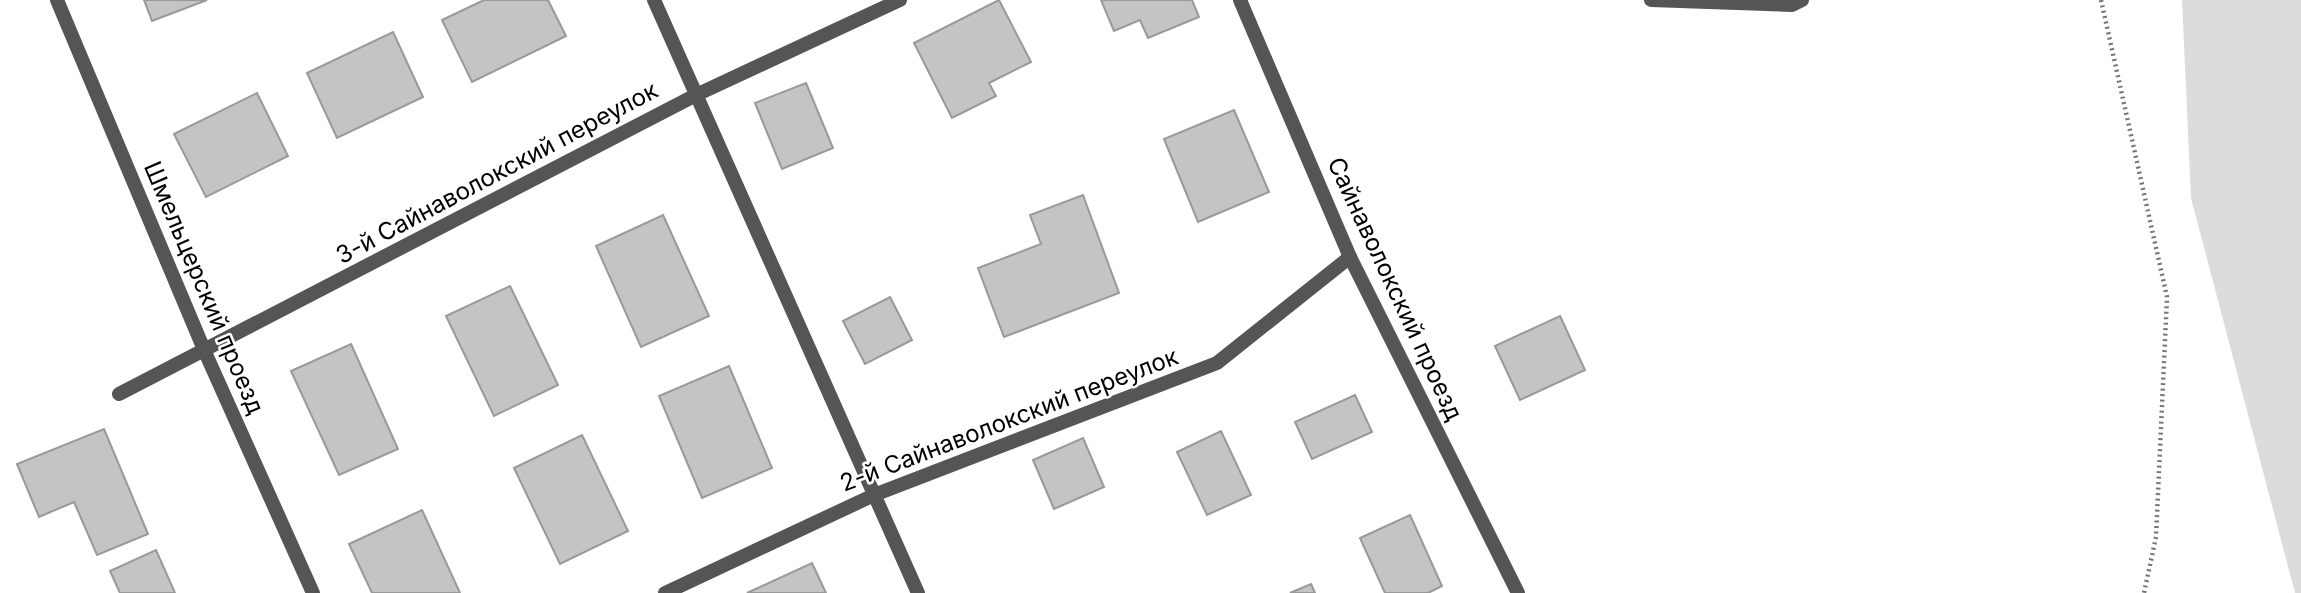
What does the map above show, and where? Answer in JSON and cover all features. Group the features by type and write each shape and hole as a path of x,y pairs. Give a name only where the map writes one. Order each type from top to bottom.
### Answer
{"street":[{"name":"Шмельцерский проезд","path":"57,0 205,352 313,593"},
{"path":"653,0 918,593"},
{"name":"3-й Сайнаволокский переулок","path":"120,394 696,95 900,0"},
{"name":"Сайнаволокский проезд","path":"1240,0 1350,257 1518,593"},
{"path":"1651,0 1793,5 1802,0"},
{"name":"2-й Сайнаволокский переулок","path":"665,593 874,495 1217,363 1350,257"}],"path":[{"path":"2101,0 2167,297 2157,537 2144,593"}],"shaded area":[{"path":"2182,0 2301,0 2301,593 2295,593 2191,198"}],"building":[{"path":"144,0 207,0 152,21"},
{"path":"484,0 548,0 566,36 472,82 442,20"},
{"path":"999,0 1031,62 989,83 996,96 952,118 914,43"},
{"path":"1101,0 1192,0 1199,17 1148,38 1140,20 1114,31"},
{"path":"393,32 423,97 337,138 307,73"},
{"path":"806,83 833,148 782,169 755,103"},
{"path":"257,93 288,156 206,197 174,134"},
{"path":"1234,110 1269,192 1198,222 1164,139"},
{"path":"1083,195 1119,293 1004,337 978,268 1041,244 1030,215"},
{"path":"663,215 709,316 641,347 596,246"},
{"path":"510,286 558,385 494,416 446,316"},
{"path":"890,297 912,340 865,364 843,321"},
{"path":"1560,316 1585,370 1520,400 1495,346"},
{"path":"351,344 398,449 339,475 291,371"},
{"path":"729,366 772,468 702,498 659,396"},
{"path":"1355,395 1372,432 1312,459 1295,422"},
{"path":"104,429 148,534 97,555 74,502 39,517 17,464"},
{"path":"1221,431 1251,495 1207,515 1177,452"},
{"path":"582,435 628,531 560,564 514,468"},
{"path":"1083,438 1104,487 1054,509 1033,460"},
{"path":"422,510 460,593 372,593 349,544"},
{"path":"1410,515 1442,586 1428,593 1385,593 1360,538"},
{"path":"156,550 175,593 120,593 110,571"},
{"path":"812,563 826,593 747,593"},
{"path":"1311,584 1315,593 1290,593"}]}
